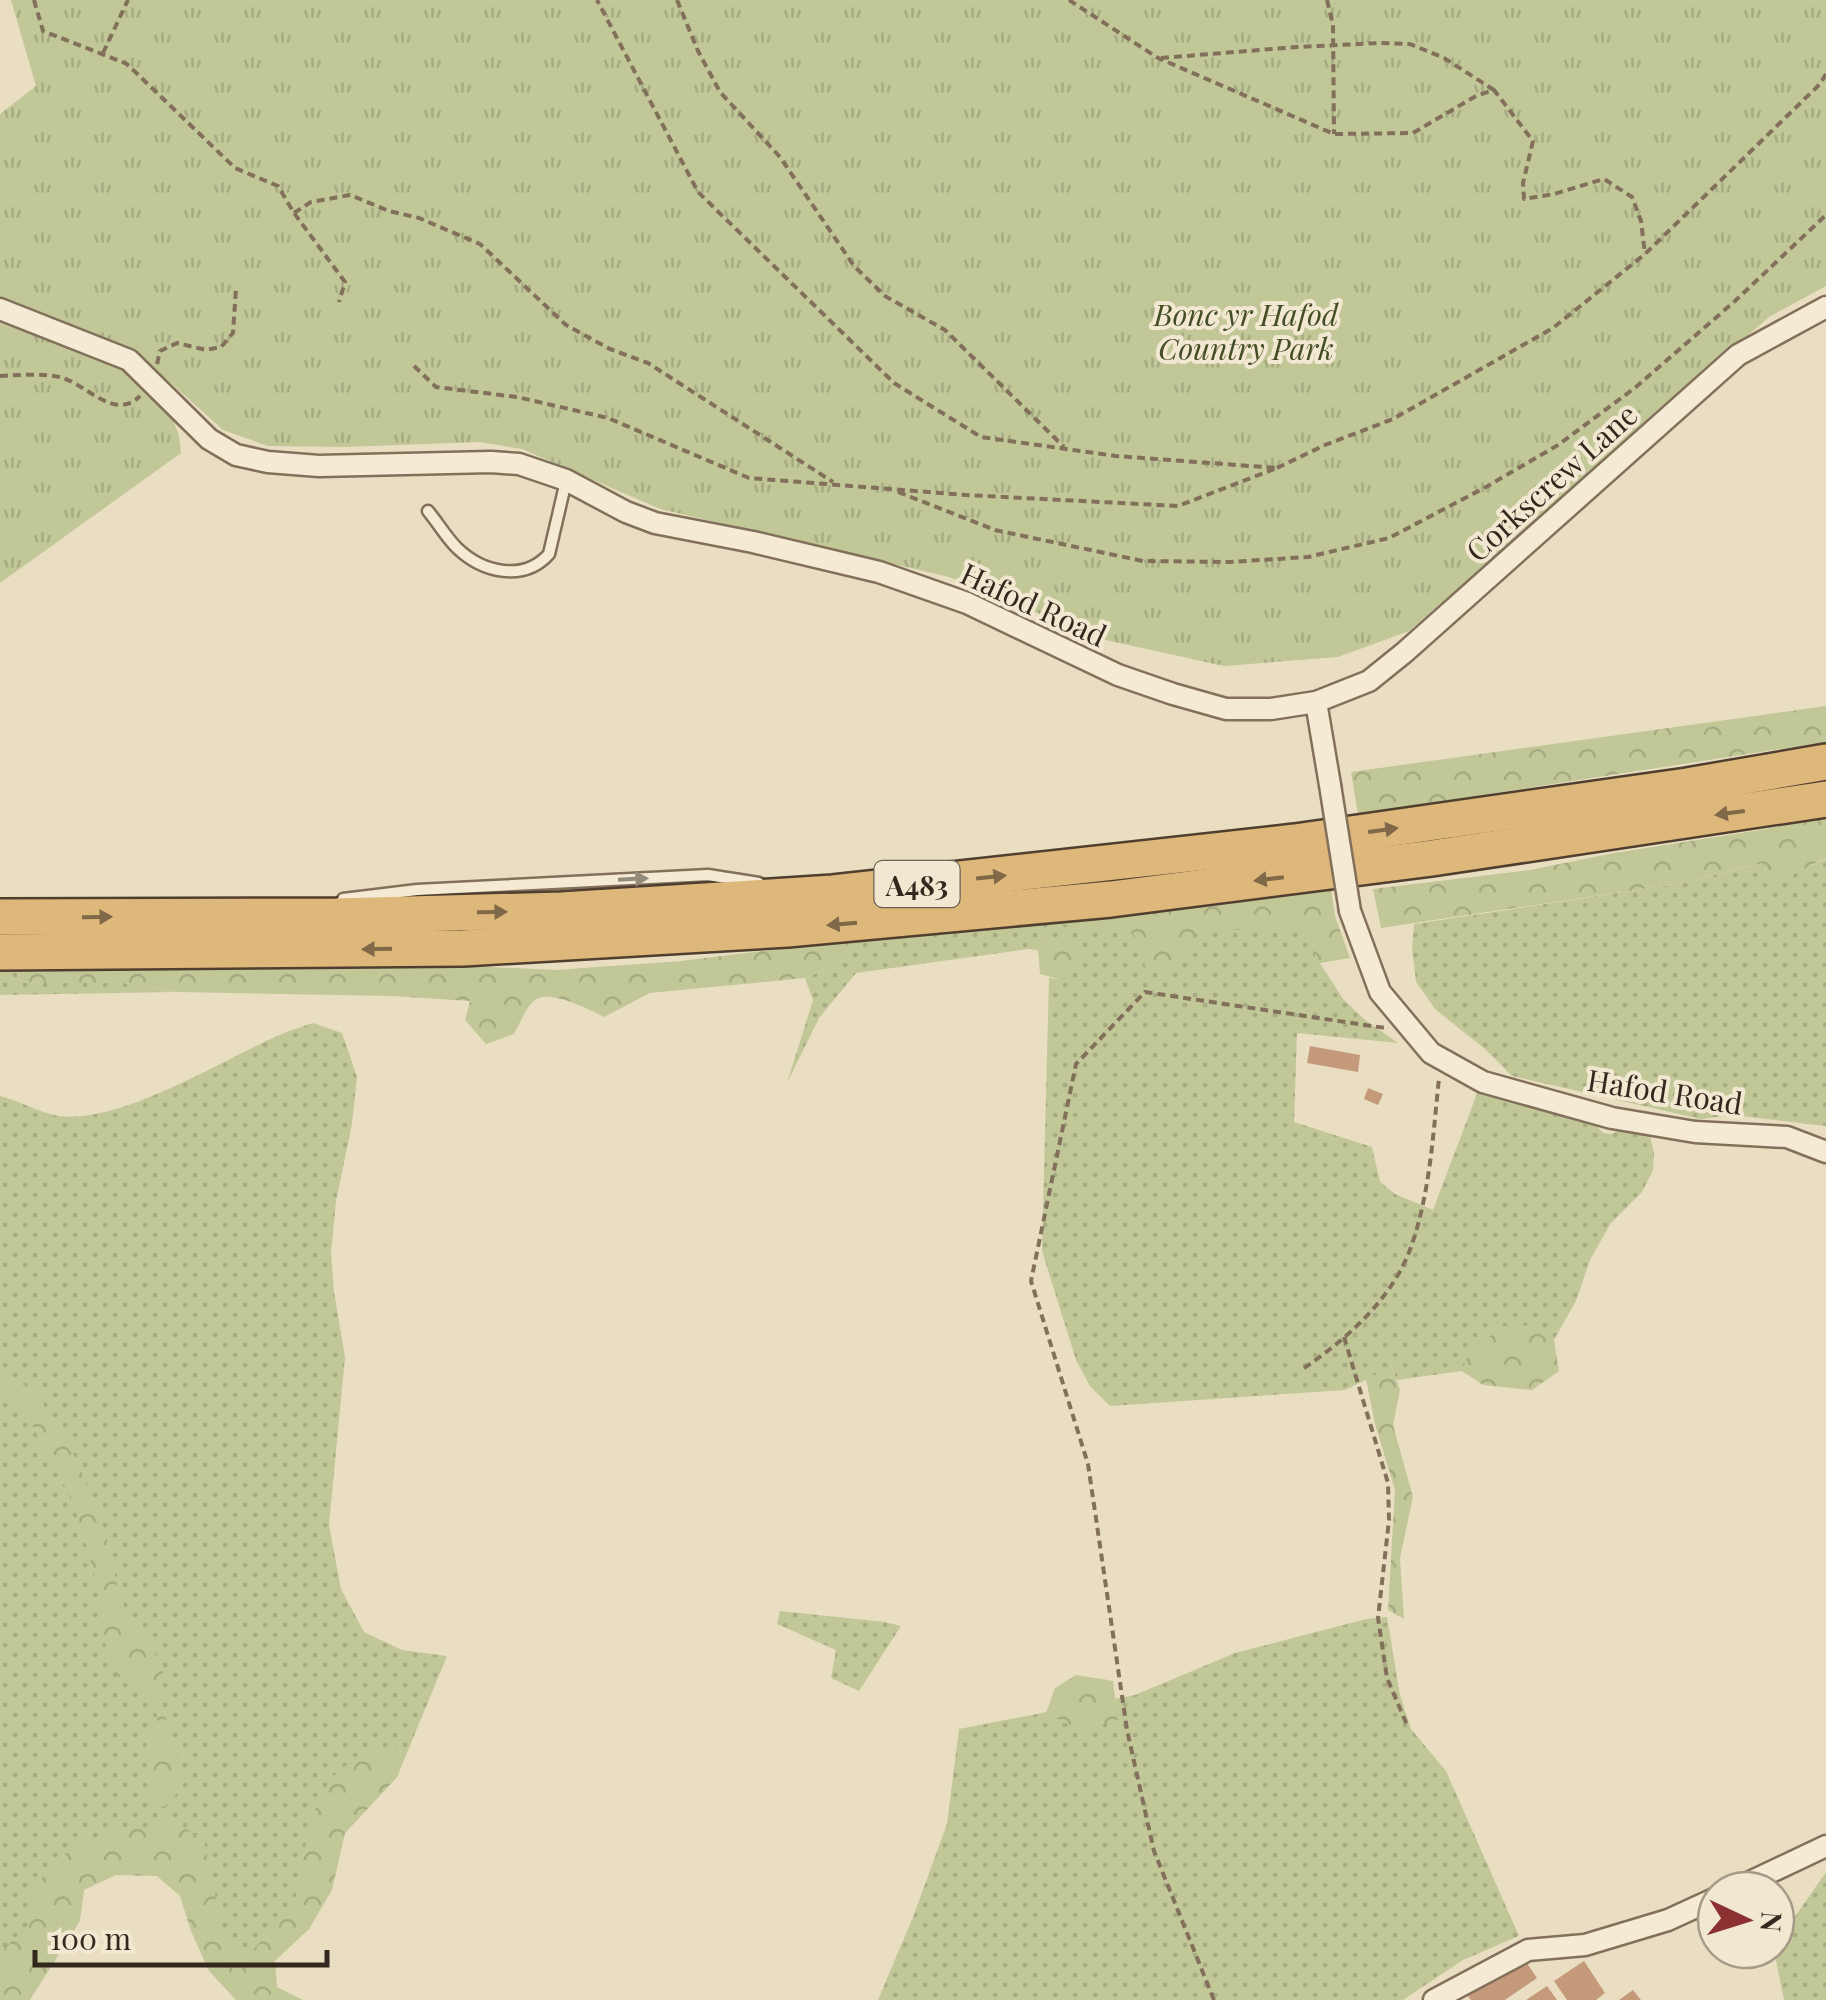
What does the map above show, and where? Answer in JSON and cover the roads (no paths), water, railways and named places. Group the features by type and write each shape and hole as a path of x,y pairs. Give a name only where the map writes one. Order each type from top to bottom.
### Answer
{"highway":[{"name":"A483","path":"0,917 336,916 562,910 833,893 1294,842 1687,786 1826,762"},
{"name":"A483","path":"0,952 463,948 787,929 1112,899 1432,858 1826,799"}],"street":[{"name":"Corkscrew Lane","path":"1316,702 1369,681 1406,652 1738,355 1826,307"},
{"name":"Hafod Road","path":"0,309 129,360 209,439 236,455 319,466 518,464 566,480 655,523 878,572 967,602 1118,675 1173,694 1226,708 1272,709 1316,702 1350,911 1380,992 1432,1052 1483,1082 1612,1118 1695,1132 1787,1137 1826,1152"},
{"path":"1775,1870 1826,1846"},
{"path":"1434,2000 1528,1950 1585,1946 1696,1907"}],"lane":[{"path":"428,510 461,552 482,566 511,572 530,570 549,554 566,480"},
{"path":"340,900 417,890 708,876 833,893"},
{"path":"223,915 300,905"}],"park label":[{"name":"Bonc yr Hafod Country Park","path":"1246,331"}]}
